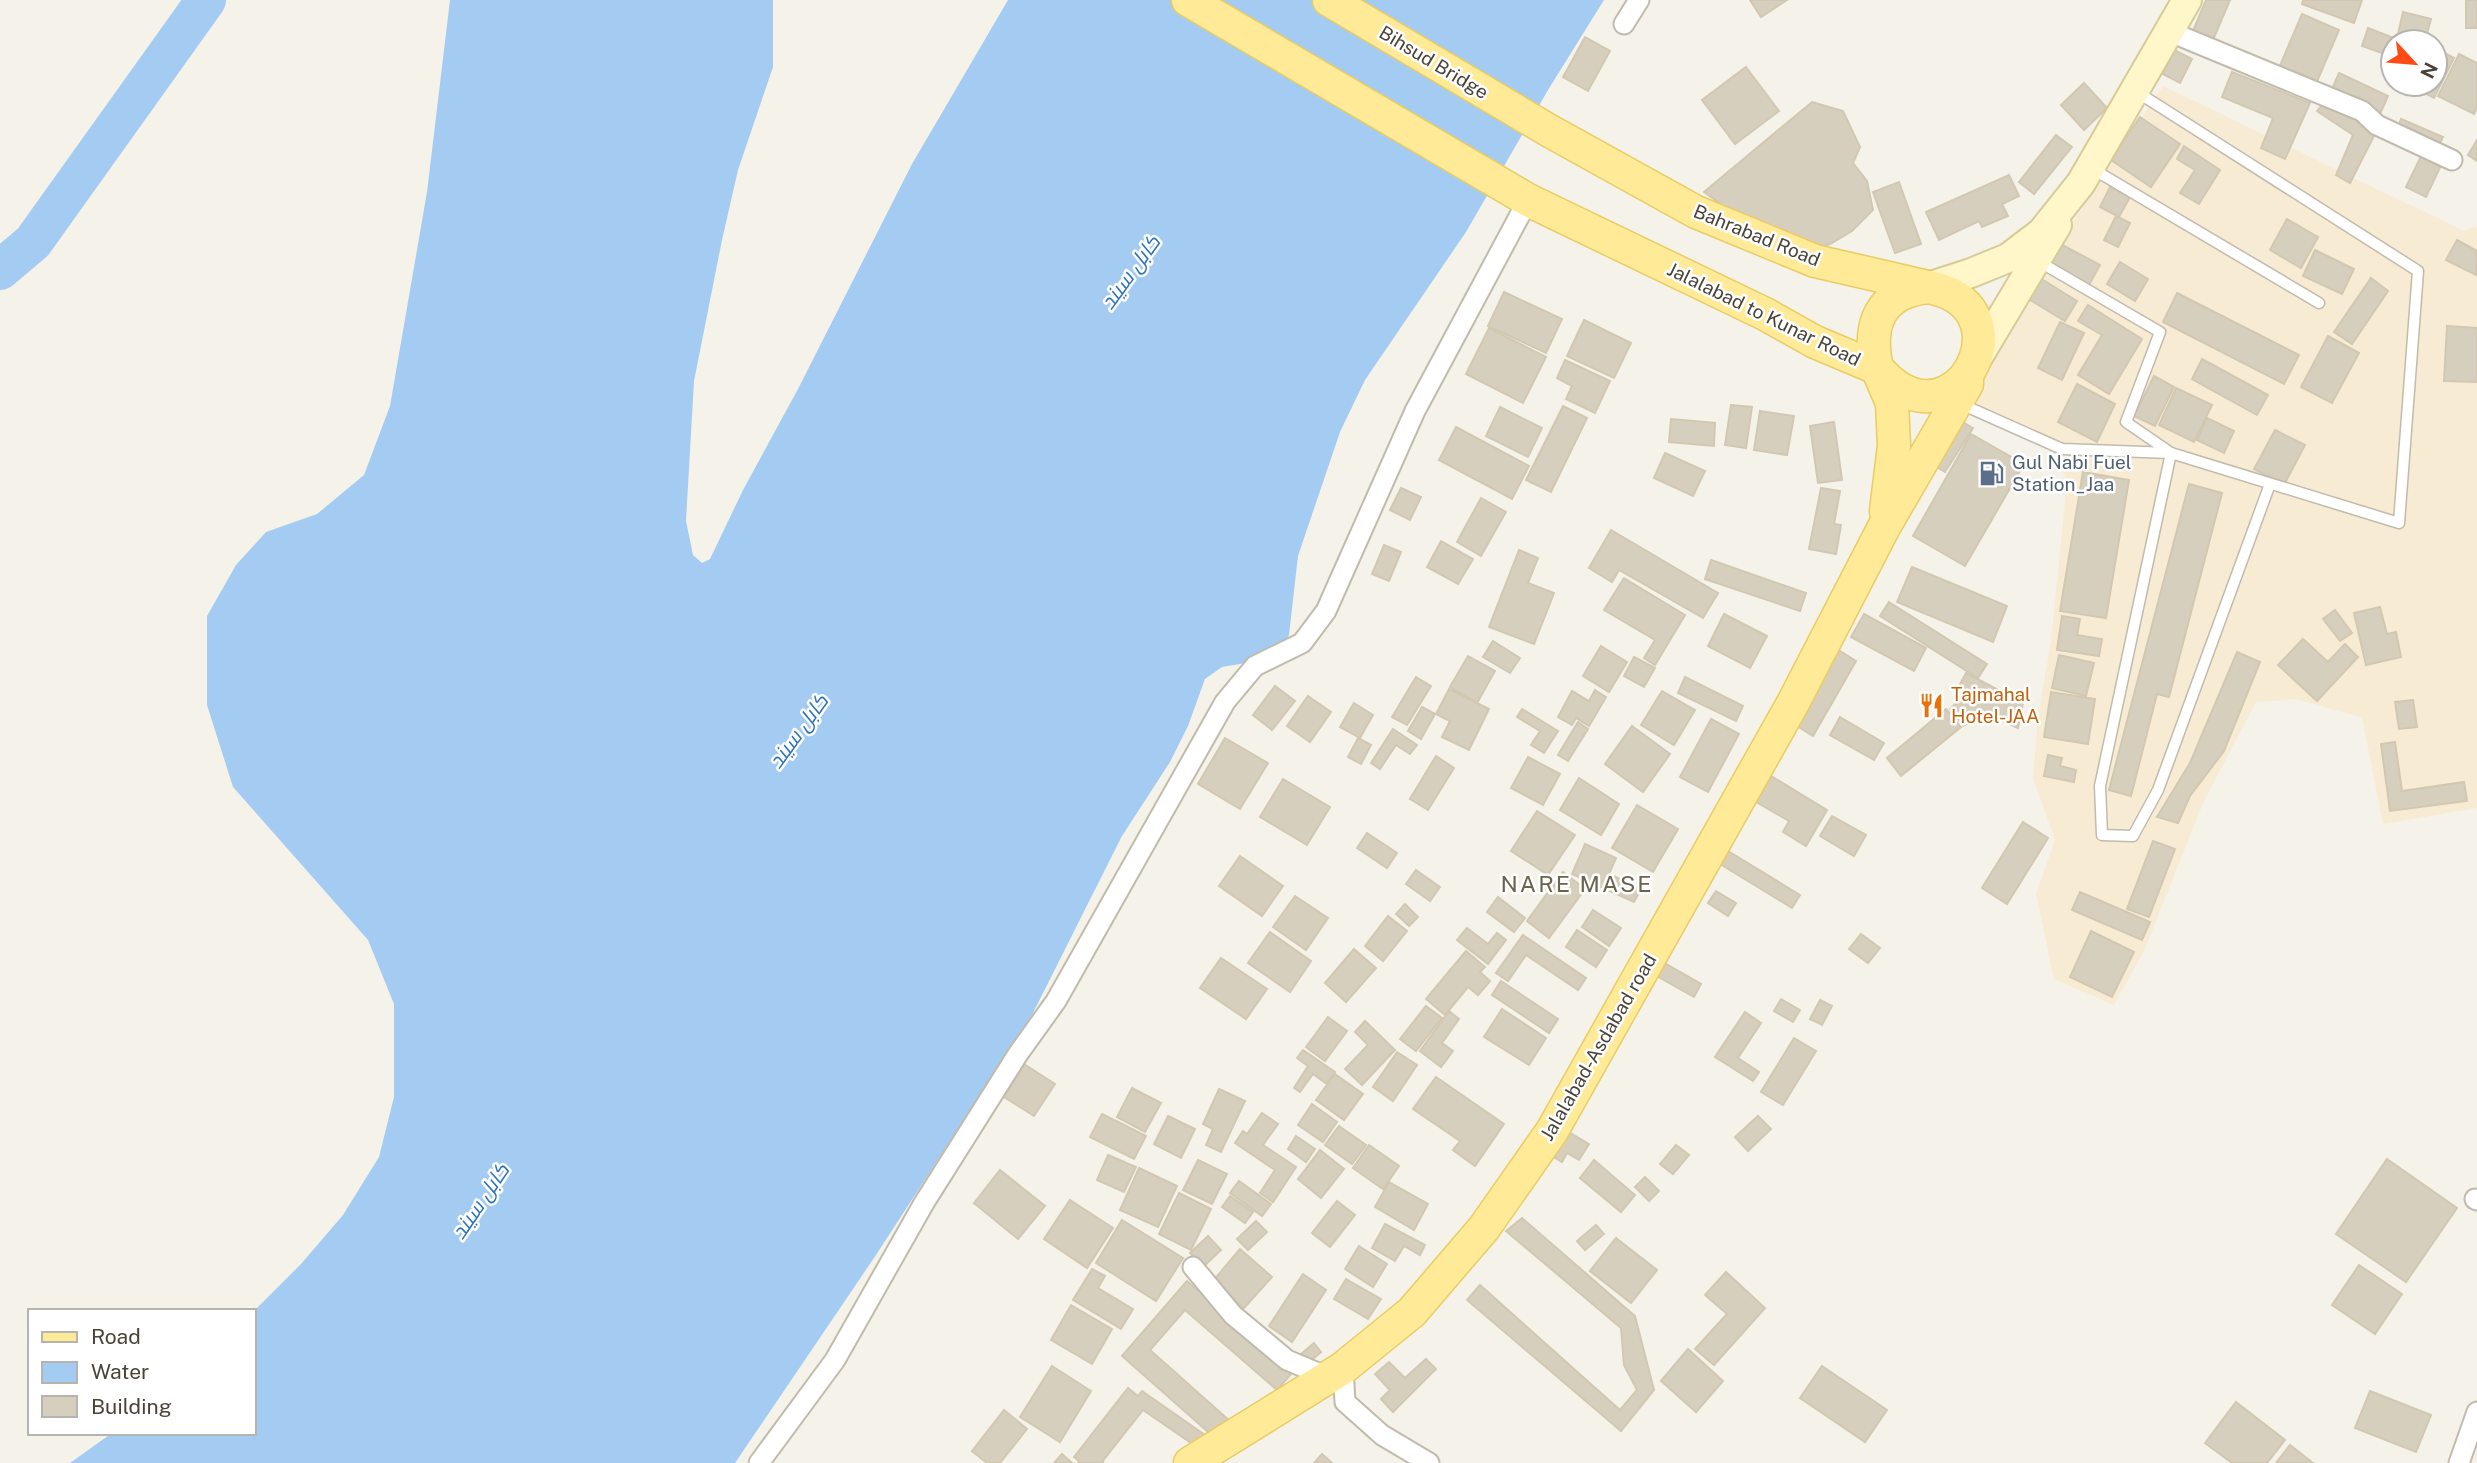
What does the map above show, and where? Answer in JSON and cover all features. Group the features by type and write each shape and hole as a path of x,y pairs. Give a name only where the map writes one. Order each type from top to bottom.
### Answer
{"main road":[{"name":"Jalalabad to Kunar Road","path":"1188,0 1517,194 1765,314 1815,342 1877,368 1892,403 1894,446 1884,527"},
{"name":"Bihsud Bridge","path":"1329,0 1539,124"},
{"name":"Bahrabad Road","path":"1539,124 1696,212 1803,257 1928,287 1971,274 2008,258 2042,232 2085,175 2187,0"},
{"path":"1967,379 1980,341 1978,324 1970,309 1959,298 1944,290 1928,287 1897,295 1885,306 1872,335 1877,368 1889,381 1903,390 1920,395 1937,394 1967,379 2085,175"},
{"name":"Jalalabad-Asdabad road","path":"1190,1463 1336,1373 1412,1312 1484,1228 1552,1131 1793,703 1884,527 1967,379"}],"street":[{"path":"1623,24 1639,0"},
{"path":"2168,31 2362,111 2377,125 2452,160"},
{"path":"759,1463 835,1360 924,1203 1018,1054 1056,1001 1225,702 1255,666 1302,643 1326,611 1415,411 1517,194"},
{"path":"1193,1267 1233,1315 1287,1360 1336,1373 1345,1402 1382,1435 1429,1463"},
{"path":"2459,1463 2477,1412"}],"lane":[{"path":"1967,379 2062,449 2171,453 2399,523 2418,271 2134,90"},
{"path":"2085,175 2319,303"},
{"path":"2037,261 2160,332 2126,422 2171,453"},
{"path":"2171,453 2100,786 2102,835 2133,836 2158,790 2270,484"}],"shaded area":[{"path":"2163,86 2464,231 2477,226 2477,808 2383,824 2362,717 2295,699 2256,702 2203,803 2145,949 2114,1005 2054,979 2036,894 2055,840 2033,778 2038,717 2051,641 2067,482 2053,441 1966,402 2034,280"}],"water":[{"name":"کابل سيند","path":"450,0 773,0 773,67 738,170 694,381 686,521 693,555 702,563 710,559 912,164 1008,0 1604,0 1548,90 1466,232 1365,380 1340,432 1298,556 1289,635 1284,645 1246,663 1222,667 1205,679 1188,726 1170,762 1122,836 1032,1015 876,1255 735,1463 70,1463 109,1435 256,1435 256,1309 301,1264 343,1215 379,1157 394,1097 394,1004 368,940 233,787 207,705 207,616 236,565 266,532 317,514 364,475 390,406 427,192"}],"building":[{"path":"1750,0 1787,0 1761,17"},
{"path":"2206,0 2230,0 2213,40 2193,31"},
{"path":"2303,0 2362,0 2354,23 2302,4"},
{"path":"2466,0 2477,0 2477,28 2466,28"},
{"path":"2403,12 2431,19 2429,28 2399,28"},
{"path":"2302,14 2339,30 2316,84 2279,68"},
{"path":"2368,28 2379,32 2379,52 2362,46"},
{"path":"1585,37 1610,51 1588,91 1563,77"},
{"path":"2174,50 2192,59 2180,83 2163,74"},
{"path":"2459,54 2477,63 2477,107 2474,114 2442,98 2449,98 2449,74"},
{"path":"2449,55 2454,58 2449,68"},
{"path":"1746,67 1779,111 1735,144 1702,100"},
{"path":"2232,72 2310,103 2285,159 2261,148 2273,118 2222,97"},
{"path":"2339,73 2379,92 2379,98 2387,98 2381,112 2332,89"},
{"path":"2084,83 2107,108 2084,130 2061,105"},
{"path":"2328,98 2376,132 2350,183 2336,175 2353,135 2317,111"},
{"path":"1812,102 1843,111 1860,147 1853,163 1867,181 1873,210 1852,231 1830,244 1807,251 1766,237 1704,192"},
{"path":"2140,117 2180,144 2151,187 2111,160"},
{"path":"2401,119 2443,137 2438,147 2397,129"},
{"path":"2056,135 2072,147 2034,194 2019,182"},
{"path":"2477,140 2477,161 2468,155"},
{"path":"2184,146 2220,170 2199,204 2180,193 2195,170 2177,159"},
{"path":"2424,150 2444,159 2426,197 2406,187"},
{"path":"2009,175 2019,196 2002,204 2008,216 1982,227 1979,221 1939,240 1926,212"},
{"path":"1899,182 1921,244 1895,253 1873,192"},
{"path":"2110,187 2130,197 2119,217 2100,207"},
{"path":"2116,216 2130,223 2118,247 2104,240"},
{"path":"2287,219 2318,237 2301,268 2270,250"},
{"path":"2053,240 2100,265 2089,285 2043,260"},
{"path":"2457,240 2477,251 2476,275 2446,260"},
{"path":"2315,250 2354,269 2342,294 2303,276"},
{"path":"2120,262 2148,279 2135,301 2107,284"},
{"path":"2040,278 2077,301 2065,321 2027,298"},
{"path":"2371,278 2388,291 2352,344 2334,332"},
{"path":"1504,292 1562,319 1546,353 1488,326"},
{"path":"2177,293 2299,355 2284,384 2163,322"},
{"path":"2088,305 2142,339 2109,394 2078,375 2102,335 2078,321"},
{"path":"1584,320 1631,343 1614,378 1567,356"},
{"path":"2060,322 2084,333 2062,380 2038,368"},
{"path":"2447,326 2477,328 2477,382 2444,381"},
{"path":"1489,328 1546,357 1523,403 1466,374"},
{"path":"2328,336 2359,353 2332,403 2301,387"},
{"path":"2202,359 2268,395 2257,415 2192,379"},
{"path":"1565,360 1610,381 1595,413 1566,399 1572,386 1557,378"},
{"path":"2154,376 2174,387 2155,426 2134,416"},
{"path":"2077,384 2115,404 2097,442 2058,422"},
{"path":"2176,388 2212,405 2194,442 2159,425"},
{"path":"1731,405 1752,407 1746,448 1725,445"},
{"path":"1563,406 1587,418 1551,492 1526,480"},
{"path":"1500,407 1542,428 1528,457 1486,436"},
{"path":"1760,411 1794,416 1787,455 1754,450"},
{"path":"1952,416 1973,428 1945,472 1924,459"},
{"path":"2207,418 2234,431 2224,453 2197,440"},
{"path":"1671,419 1715,423 1714,446 1669,442"},
{"path":"1834,422 1842,480 1818,483 1810,426"},
{"path":"1456,427 1529,466 1512,499 1439,460"},
{"path":"2275,430 2305,445 2284,485 2254,469"},
{"path":"1971,434 2024,464 1965,566 1913,536"},
{"path":"1665,453 1705,471 1693,496 1654,478"},
{"path":"2083,472 2129,480 2106,618 2060,611"},
{"path":"2189,484 2222,493 2169,697 2157,694 2131,796 2109,790"},
{"path":"1401,488 1421,497 1410,520 1390,510"},
{"path":"1821,488 1840,491 1834,524 1841,525 1836,554 1809,549"},
{"path":"1481,498 1506,512 1481,556 1457,542"},
{"path":"1611,530 1718,593 1703,618 1619,570 1612,582 1589,568"},
{"path":"1441,541 1473,559 1458,584 1427,567"},
{"path":"1384,545 1401,552 1389,581 1372,574"},
{"path":"1519,550 1538,558 1528,583 1554,593 1534,644 1489,627"},
{"path":"1711,560 1806,593 1800,611 1705,579"},
{"path":"1912,567 2007,606 1993,642 1897,602"},
{"path":"1624,578 1685,615 1655,665 1644,658 1655,640 1604,610"},
{"path":"1889,602 1987,664 1978,678 1880,616"},
{"path":"2380,607 2387,634 2396,632 2401,657 2366,665 2354,613"},
{"path":"2335,610 2352,633 2340,641 2323,619"},
{"path":"1724,614 1767,636 1750,668 1708,646"},
{"path":"1864,614 1926,648 1914,671 1851,637"},
{"path":"2062,616 2080,619 2077,635 2102,639 2099,656 2057,650"},
{"path":"2303,639 2328,662 2345,644 2358,657 2317,701 2278,665"},
{"path":"1493,641 1520,658 1510,673 1483,657"},
{"path":"1601,646 1627,662 1609,692 1583,676"},
{"path":"1837,649 1856,661 1813,736 1794,724"},
{"path":"2237,652 2260,662 2224,751 2190,796 2178,823 2157,817 2190,763"},
{"path":"2059,655 2094,663 2086,696 2052,688"},
{"path":"1468,656 1495,671 1477,703 1450,687"},
{"path":"1634,657 1655,668 1644,687 1624,676"},
{"path":"1966,673 2023,703 2018,728 1983,712 1964,726 1950,709 1966,693 1958,688"},
{"path":"1416,677 1431,686 1407,725 1392,717"},
{"path":"1685,677 1743,706 1736,721 1678,693"},
{"path":"1275,686 1295,701 1272,730 1253,715"},
{"path":"1449,689 1489,709 1469,750 1442,737 1450,721 1436,714"},
{"path":"1595,690 1606,697 1589,726 1576,718 1572,725 1558,717 1572,691 1589,701"},
{"path":"1662,691 1695,710 1674,745 1641,725"},
{"path":"2051,692 2095,699 2088,744 2044,737"},
{"path":"1308,696 1331,712 1310,742 1287,726"},
{"path":"2413,700 2417,727 2399,729 2395,702"},
{"path":"1354,703 1373,715 1360,738 1340,727"},
{"path":"1422,707 1435,714 1421,739 1408,731"},
{"path":"1522,709 1558,731 1544,753 1531,745 1540,731 1517,717"},
{"path":"1946,709 1961,727 1901,776 1887,758"},
{"path":"1840,717 1884,743 1874,760 1830,735"},
{"path":"1711,719 1739,734 1708,792 1680,777"},
{"path":"1578,722 1588,729 1568,761 1558,755"},
{"path":"1632,726 1670,754 1643,792 1605,764"},
{"path":"1393,729 1417,745 1410,754 1396,745 1380,769 1371,763"},
{"path":"1225,738 1268,763 1240,809 1198,784"},
{"path":"1358,738 1371,745 1361,764 1348,757"},
{"path":"2395,742 2402,791 2464,782 2467,801 2390,811 2381,744"},
{"path":"2048,755 2062,758 2060,766 2076,770 2074,782 2044,776"},
{"path":"1436,756 1454,768 1428,810 1410,799"},
{"path":"1528,757 1560,774 1543,805 1511,788"},
{"path":"1771,776 1827,810 1806,846 1783,832 1789,821 1756,802"},
{"path":"1579,778 1619,804 1601,835 1560,810"},
{"path":"1283,779 1330,807 1307,845 1260,817"},
{"path":"1637,805 1678,829 1653,872 1612,848"},
{"path":"1537,811 1575,835 1548,875 1511,851"},
{"path":"1832,816 1866,835 1854,856 1820,836"},
{"path":"2023,822 2048,838 2007,904 1982,888"},
{"path":"1367,833 1397,853 1387,868 1357,848"},
{"path":"2153,841 2175,849 2149,917 2127,909"},
{"path":"1585,844 1616,858 1609,874 1641,889 1634,902 1572,874"},
{"path":"1728,851 1800,895 1792,908 1720,864"},
{"path":"1240,856 1283,886 1262,916 1219,886"},
{"path":"1416,870 1440,887 1430,901 1406,884"},
{"path":"1563,872 1585,889 1549,938 1527,921"},
{"path":"1716,891 1736,903 1728,916 1708,903"},
{"path":"2080,892 2150,922 2142,940 2072,910"},
{"path":"1295,896 1328,918 1306,950 1273,927"},
{"path":"1498,897 1525,918 1514,932 1487,912"},
{"path":"1405,904 1418,917 1409,926 1396,914"},
{"path":"1593,910 1621,928 1609,946 1582,927"},
{"path":"1388,916 1407,931 1383,961 1365,946"},
{"path":"1467,928 1488,944 1497,933 1506,940 1488,964 1457,940"},
{"path":"1577,930 1607,950 1596,967 1566,947"},
{"path":"2091,931 2134,952 2112,997 2070,977"},
{"path":"1270,932 1311,961 1290,992 1248,963"},
{"path":"1861,934 1880,948 1868,963 1849,949"},
{"path":"1523,935 1586,978 1578,990 1526,955 1508,981 1496,973"},
{"path":"1354,949 1376,968 1346,1002 1325,983"},
{"path":"1466,951 1485,967 1480,972 1490,981 1478,995 1468,987 1445,1015 1426,999"},
{"path":"1221,958 1267,989 1246,1019 1200,988"},
{"path":"1661,961 1701,984 1694,997 1653,974"},
{"path":"1501,981 1558,1019 1549,1033 1492,995"},
{"path":"1781,999 1800,1010 1793,1022 1774,1011"},
{"path":"1820,1000 1832,1006 1822,1025 1810,1019"},
{"path":"1426,1006 1442,1018 1416,1051 1400,1039"},
{"path":"1502,1009 1546,1038 1529,1065 1484,1037"},
{"path":"1449,1011 1459,1019 1442,1043 1453,1051 1441,1067 1420,1051"},
{"path":"1745,1012 1761,1023 1738,1058 1759,1072 1753,1081 1715,1057"},
{"path":"1328,1017 1347,1031 1325,1061 1306,1047"},
{"path":"1365,1021 1395,1050 1362,1085 1345,1069 1368,1045 1355,1032"},
{"path":"1794,1038 1816,1051 1783,1105 1761,1092"},
{"path":"1303,1050 1335,1072 1327,1084 1313,1074 1300,1092 1294,1088 1308,1066 1297,1058"},
{"path":"1397,1052 1417,1065 1393,1101 1373,1087"},
{"path":"1024,1064 1055,1084 1034,1116 1004,1097"},
{"path":"1335,1074 1363,1094 1344,1120 1316,1100"},
{"path":"1436,1077 1504,1124 1475,1166 1453,1150 1460,1141 1413,1109"},
{"path":"1132,1088 1161,1103 1145,1132 1117,1117"},
{"path":"1219,1089 1245,1101 1221,1152 1206,1145 1213,1129 1203,1124"},
{"path":"1312,1104 1337,1122 1323,1142 1298,1125"},
{"path":"1262,1113 1278,1124 1263,1145 1296,1167 1273,1202 1260,1193 1275,1170 1235,1143 1243,1131 1247,1134"},
{"path":"1102,1114 1146,1136 1134,1159 1090,1137"},
{"path":"1168,1116 1195,1129 1181,1158 1154,1144"},
{"path":"1758,1116 1771,1129 1748,1151 1735,1137"},
{"path":"1339,1126 1366,1145 1352,1164 1325,1145"},
{"path":"1562,1128 1589,1144 1579,1160 1567,1153 1562,1162 1547,1153"},
{"path":"1296,1136 1315,1149 1306,1162 1288,1149"},
{"path":"1369,1145 1399,1166 1383,1189 1353,1168"},
{"path":"1676,1145 1689,1155 1673,1174 1660,1164"},
{"path":"1320,1150 1344,1169 1321,1198 1298,1179"},
{"path":"1108,1155 1136,1167 1124,1192 1097,1180"},
{"path":"2387,1159 2457,1208 2406,1282 2336,1234"},
{"path":"1198,1160 1227,1174 1212,1204 1183,1190"},
{"path":"1594,1160 1635,1195 1621,1212 1580,1178"},
{"path":"1139,1168 1177,1186 1158,1227 1120,1210"},
{"path":"1000,1170 1045,1206 1018,1239 974,1203"},
{"path":"1645,1177 1659,1191 1649,1201 1635,1187"},
{"path":"1239,1181 1271,1204 1262,1216 1230,1193"},
{"path":"1389,1182 1428,1204 1414,1230 1375,1207"},
{"path":"1179,1193 1211,1209 1191,1250 1159,1234"},
{"path":"1230,1196 1253,1212 1245,1223 1222,1207"},
{"path":"1070,1200 1113,1228 1087,1268 1044,1239"},
{"path":"1337,1201 1355,1215 1330,1247 1312,1233"},
{"path":"1522,1218 1635,1316 1654,1390 1621,1431 1467,1300 1480,1285 1620,1410 1637,1390 1624,1365 1621,1328 1506,1231"},
{"path":"1122,1220 1183,1258 1156,1301 1096,1263"},
{"path":"1256,1221 1267,1232 1248,1250 1237,1239"},
{"path":"1385,1224 1425,1245 1420,1255 1404,1246 1395,1261 1372,1248"},
{"path":"1596,1225 1604,1234 1585,1250 1577,1241"},
{"path":"1208,1236 1221,1250 1203,1267 1190,1253"},
{"path":"1616,1238 1657,1270 1631,1303 1590,1271"},
{"path":"1359,1246 1387,1264 1373,1287 1345,1269"},
{"path":"1240,1249 1272,1277 1244,1308 1213,1281"},
{"path":"2359,1265 2402,1294 2375,1334 2332,1305"},
{"path":"1092,1269 1105,1276 1098,1288 1133,1309 1121,1329 1073,1300"},
{"path":"1726,1272 1765,1308 1714,1365 1695,1349 1727,1314 1705,1295"},
{"path":"1303,1274 1326,1290 1292,1342 1269,1326"},
{"path":"1346,1279 1381,1299 1368,1319 1334,1299"},
{"path":"1187,1281 1292,1373 1277,1390 1185,1310 1150,1350 1230,1421 1215,1438 1122,1356"},
{"path":"1071,1305 1112,1329 1092,1364 1051,1340"},
{"path":"1314,1343 1321,1352 1307,1364 1300,1355"},
{"path":"1688,1349 1723,1381 1696,1412 1661,1381"},
{"path":"1426,1359 1436,1369 1393,1412 1381,1399 1390,1390 1375,1374 1389,1362 1405,1378"},
{"path":"1052,1366 1091,1391 1060,1442 1020,1417"},
{"path":"1822,1366 1887,1410 1865,1442 1800,1398"},
{"path":"1128,1388 1138,1396 1142,1391 1205,1435 1197,1447 1143,1410 1102,1462 1104,1463 1078,1463 1074,1457"},
{"path":"2370,1391 2431,1415 2416,1452 2355,1428"},
{"path":"2236,1402 2285,1440 2267,1463 2232,1463 2205,1443"},
{"path":"1004,1410 1027,1429 1000,1463 987,1463 972,1451"},
{"path":"2290,1445 2313,1463 2276,1463"},
{"path":"1062,1454 1072,1463 1054,1463"},
{"path":"1322,1454 1332,1463 1314,1463"}],"waterway":[{"path":"0,270 33,242 206,0"}],"place":[{"name":"Gul Nabi Fuel Station_Jaa","path":"1992,473"},
{"name":"Tajmahal Hotel-JAA","path":"1931,705"}],"district":[{"name":"NARE MASE","path":"1577,883"}]}
